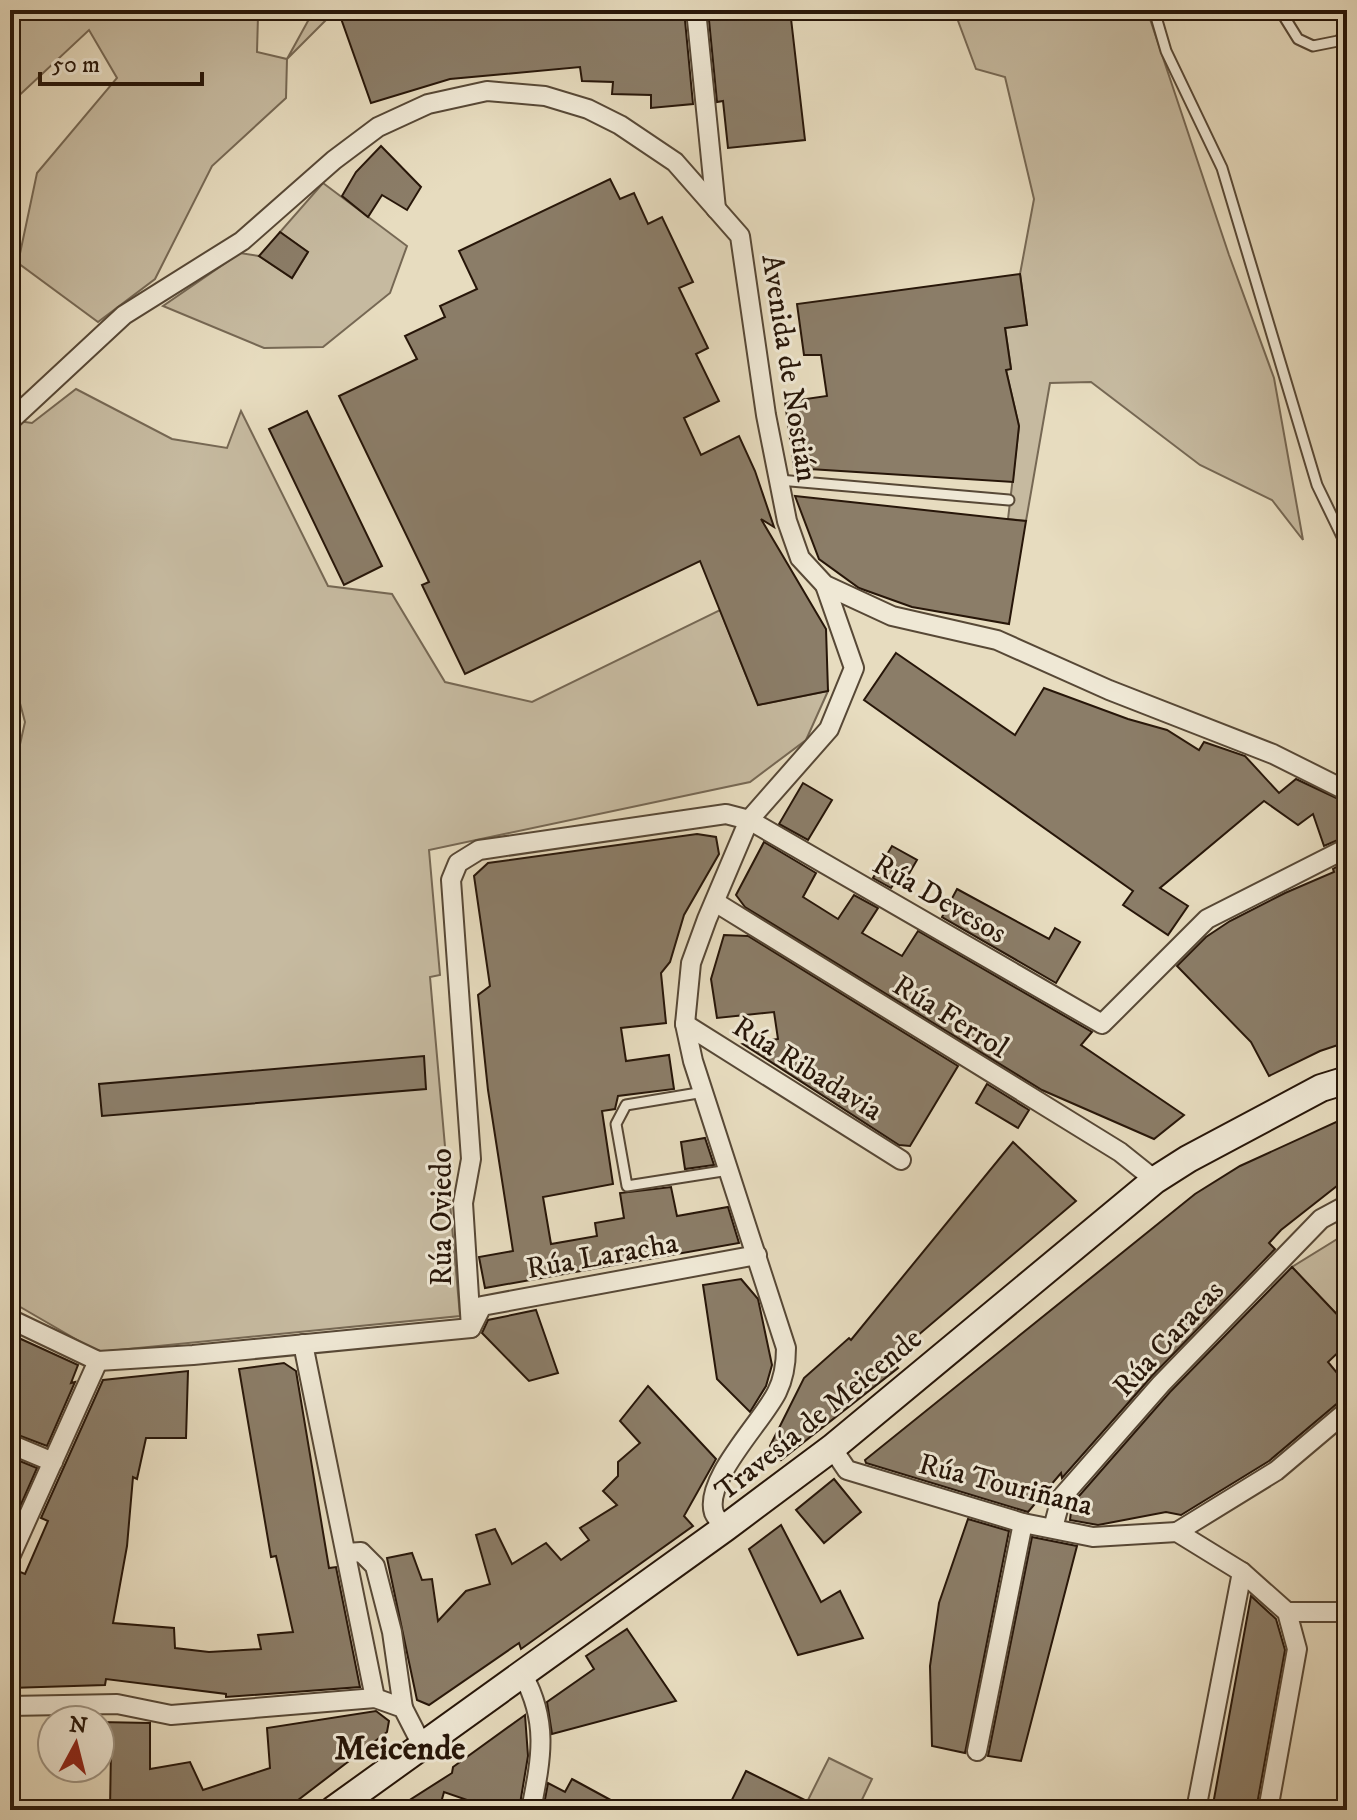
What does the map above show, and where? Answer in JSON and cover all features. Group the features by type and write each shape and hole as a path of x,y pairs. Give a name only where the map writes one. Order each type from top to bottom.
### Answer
{"main road":[{"name":"Travesía de Meicende","path":"333,1810 832,1448 1155,1180 1321,1088 1347,1080"}],"street":[{"path":"696,10 716,209"},
{"name":"Avenida de Nostián","path":"10,421 124,315 242,241 334,160 378,127 428,104 487,91 545,96 588,109 620,125 675,162 740,236 766,415 787,521 800,558 825,585 892,616 997,640 1109,690 1273,754 1347,791"},
{"path":"725,1528 714,1512 714,1494 722,1474 777,1392 785,1369 786,1348 685,1024 691,963 749,820 829,729 854,668 825,585"},
{"name":"Rúa Oviedo","path":"98,1361 471,1328 463,1203 471,1159 451,880 458,863 479,850 726,814 749,820"},
{"name":"Rúa Devesos","path":"749,820 1102,1024 1207,919 1347,848"},
{"name":"Rúa Ferrol","path":"715,902 1120,1152 1155,1180"},
{"name":"Rúa Ribadavia","path":"685,1024 901,1160"},
{"name":"Rúa Caracas","path":"1053,1528 1061,1498 1161,1384 1321,1219 1347,1205"},
{"name":"Rúa Laracha","path":"471,1328 482,1306 757,1255"},
{"path":"10,1319 98,1361 53,1462 18,1516 10,1557"},
{"path":"303,1344 375,1698"},
{"path":"1268,1810 1297,1649 1287,1612 1242,1572 1177,1532 1276,1471 1347,1411"},
{"path":"10,1444 53,1462"},
{"name":"Rúa Touriñana","path":"832,1448 847,1470 1023,1523 1093,1537 1177,1532"},
{"path":"977,1751 1023,1523"},
{"path":"346,1553 361,1552 375,1566 392,1632 403,1708 423,1747"},
{"path":"1196,1810 1242,1572"},
{"path":"1287,1612 1347,1612"},
{"path":"523,1675 535,1699 540,1726 541,1753 531,1810"},
{"path":"10,1706 117,1704 171,1715 375,1698 403,1708"}],"lane":[{"path":"1154,10 1166,51 1222,168 1317,485 1347,547"},
{"path":"1280,10 1298,39 1313,46 1338,41 1347,35"},
{"path":"779,480 1009,500"},
{"path":"704,1092 626,1105 616,1124 627,1186 729,1170"}],"shaded area":[{"path":"10,10 274,10 258,16 257,52 287,59 286,98 212,166 155,279 98,322 18,263 37,173 117,78 89,30 10,104"},
{"path":"314,10 336,10 287,59"},
{"path":"954,10 1147,10 1229,255 1274,378 1303,540 1272,500 1200,465 1091,382 1050,383 1026,521 1008,519 1019,426 1006,370 1011,368 1005,328 1027,325 1020,274 1034,199 1005,77 976,69"},
{"path":"323,183 407,246 390,293 323,347 264,348 163,306 240,253 259,256 292,278 308,252 280,232"},
{"path":"76,389 172,439 227,448 241,411 328,586 392,594 445,682 532,702 720,610 758,705 828,691 806,740 750,782 429,850 440,975 430,977 460,1316 98,1352 10,1301 10,789 25,722 10,666 10,420 32,423"},
{"path":"1347,1233 1347,1325 1292,1267"},
{"path":"829,1758 872,1779 857,1810 803,1810"}],"building":[{"path":"338,10 684,10 693,104 651,108 651,95 612,94 613,82 582,81 580,67 450,79 371,103"},
{"path":"708,10 790,10 805,140 728,148 723,101 717,102"},
{"path":"381,146 421,187 407,210 382,195 368,217 342,196 356,172"},
{"path":"610,179 620,199 634,193 648,224 662,217 693,282 679,288 708,348 696,354 719,401 684,418 701,455 739,436 774,527 761,519 826,629 828,691 758,705 700,561 465,674 422,585 429,582 339,396 417,359 405,336 445,317 440,306 477,289 459,251"},
{"path":"280,232 308,252 292,278 259,256"},
{"path":"1020,274 1027,325 1005,328 1011,369 1006,370 1019,426 1013,482 794,468 785,402 827,396 821,355 804,355 797,304"},
{"path":"307,411 382,566 344,585 269,429"},
{"path":"795,496 1026,521 1009,624 912,607 859,588 819,559"},
{"path":"896,653 1015,735 1044,688 1167,730 1199,750 1204,742 1245,756 1279,793 1296,779 1347,803 1347,836 1324,846 1313,814 1298,825 1264,801 1160,888 1188,906 1168,935 1123,905 1133,891 864,700"},
{"path":"803,783 832,800 808,840 779,824"},
{"path":"697,834 716,837 719,854 684,915 670,962 661,973 666,1023 621,1028 626,1061 669,1055 674,1089 618,1096 615,1109 602,1111 613,1184 543,1197 551,1244 597,1236 595,1223 624,1218 620,1193 671,1187 677,1216 728,1207 739,1243 485,1288 479,1257 513,1251 488,1090 478,995 490,986 474,876 488,863"},
{"path":"764,842 816,873 803,897 838,919 854,895 878,908 862,933 902,956 918,931 1092,1032 1081,1045 1184,1115 1154,1139 1042,1090 745,907 736,895"},
{"path":"892,846 917,860 902,886 895,882 891,888 873,878"},
{"path":"1347,861 1347,1042 1320,1051 1269,1076 1251,1042 1177,966 1206,937 1230,921 1334,872 1333,869"},
{"path":"957,889 1049,939 1055,928 1080,942 1056,983 942,917"},
{"path":"724,935 748,936 958,1066 910,1146 899,1145 743,1044 778,1039 774,1012 717,1018 711,979"},
{"path":"424,1056 426,1089 102,1116 99,1084"},
{"path":"987,1084 1029,1110 1018,1128 976,1103"},
{"path":"1347,1117 1347,1178 1281,1230 1269,1243 1275,1249 1152,1376 1028,1512 866,1463 865,1460 1195,1194 1240,1166"},
{"path":"705,1138 714,1165 685,1169 681,1142"},
{"path":"1013,1142 1076,1201 890,1359 898,1368 781,1460 770,1446 804,1378 849,1338 851,1340"},
{"path":"1292,1267 1347,1325 1347,1344 1328,1362 1347,1385 1347,1399 1339,1402 1269,1461 1181,1515 1166,1512 1098,1525 1070,1520 1072,1504 1170,1392"},
{"path":"741,1279 758,1299 772,1365 766,1386 750,1412 717,1379 703,1285"},
{"path":"536,1310 558,1373 529,1381 482,1333 488,1320"},
{"path":"10,1334 78,1365 71,1383 75,1382 47,1446 10,1432"},
{"path":"284,1363 296,1371 329,1568 336,1567 360,1687 226,1697 226,1694 106,1679 105,1685 10,1688 10,1594 18,1571 25,1574 48,1521 41,1518 103,1380 188,1371 186,1438 146,1438 137,1479 133,1477 127,1546 113,1623 174,1628 175,1648 209,1652 261,1649 258,1635 293,1632 276,1556 271,1557 239,1369"},
{"path":"648,1386 716,1459 684,1516 693,1526 521,1649 519,1643 429,1705 417,1700 387,1558 412,1553 422,1580 432,1579 438,1621 466,1591 490,1584 476,1535 495,1529 512,1564 546,1543 561,1560 589,1540 580,1528 617,1505 603,1491 618,1476 618,1462 640,1443 620,1421"},
{"path":"10,1457 37,1468 19,1509 10,1505"},
{"path":"834,1479 861,1512 824,1543 796,1510"},
{"path":"968,1519 1009,1531 965,1753 932,1746 930,1666 939,1603"},
{"path":"781,1525 821,1602 840,1591 863,1638 798,1655 749,1549"},
{"path":"1032,1537 1077,1546 1021,1761 988,1756"},
{"path":"1251,1596 1276,1619 1285,1650 1256,1810 1212,1810"},
{"path":"627,1629 676,1701 552,1734 547,1702 594,1669 586,1656"},
{"path":"376,1711 389,1721 387,1732 285,1810 110,1810 110,1784 116,1784 116,1722 150,1723 150,1769 190,1762 203,1790 270,1768 267,1728"},
{"path":"525,1715 528,1756 519,1810 496,1810 444,1792 439,1810 394,1810 452,1773 453,1767"},
{"path":"746,1771 825,1810 727,1810"},
{"path":"572,1779 629,1810 543,1810 548,1783 565,1792"}],"district":[{"name":"Meicende","path":"400,1747"}]}
